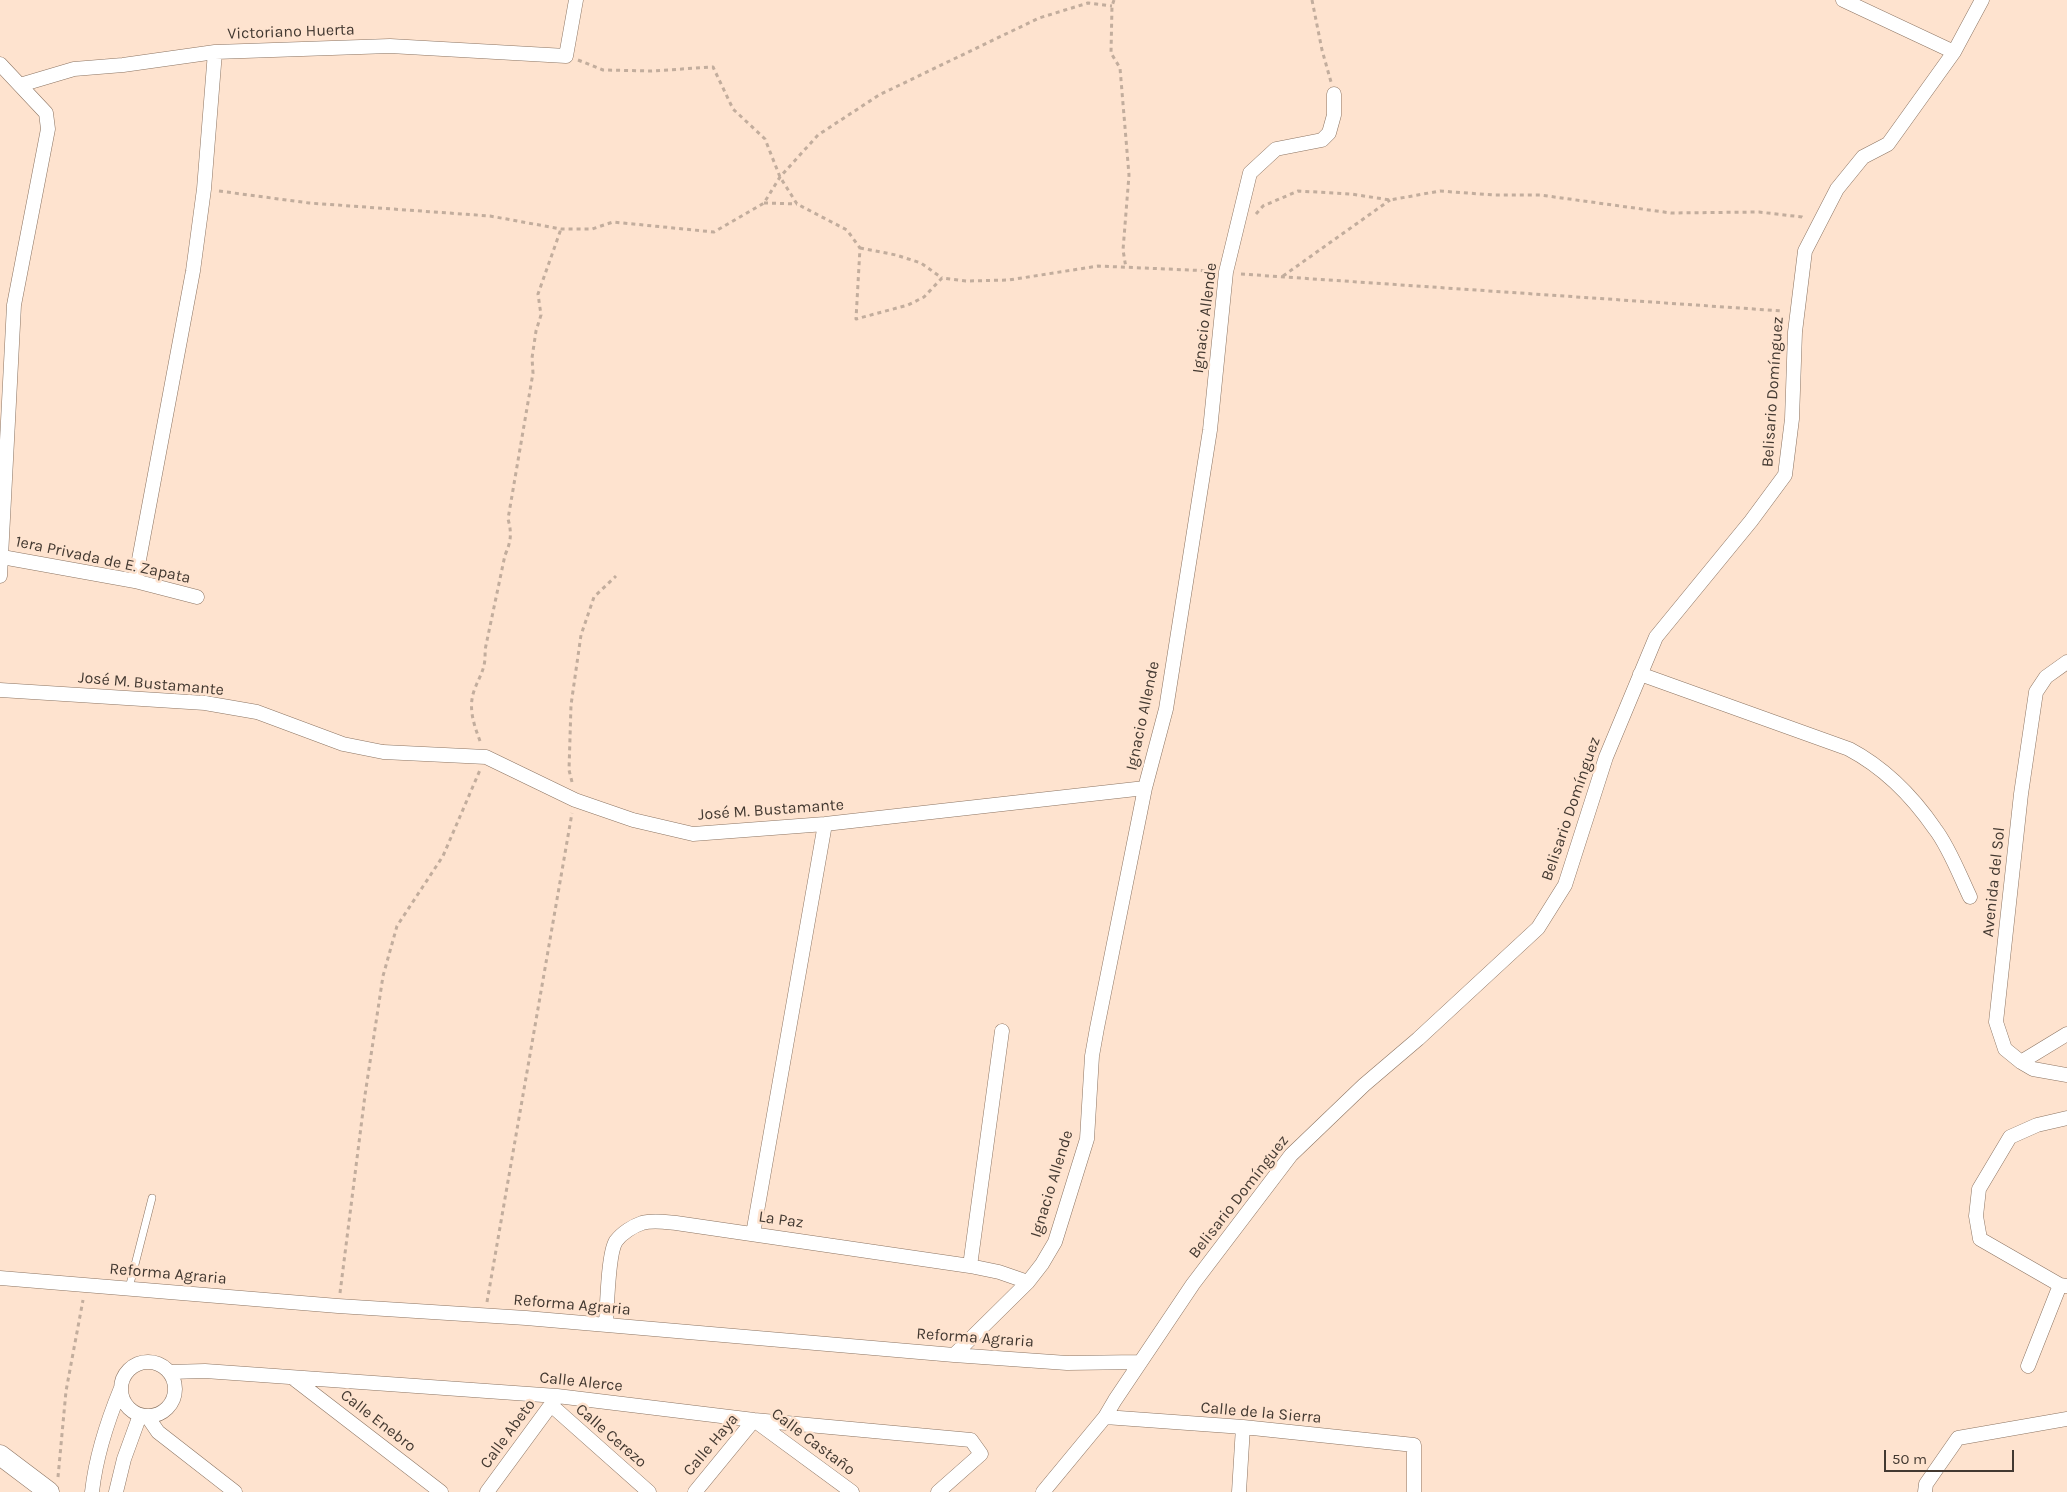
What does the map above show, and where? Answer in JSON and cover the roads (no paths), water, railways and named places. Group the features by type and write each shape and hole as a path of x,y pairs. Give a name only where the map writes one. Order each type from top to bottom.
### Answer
{"main road":[{"path":"0,1455 53,1487"}],"street":[{"name":"Victoriano Huerta","path":"20,85 74,69 123,66 215,52 390,46 566,56 576,0"},
{"path":"1843,0 1954,52 1982,0"},
{"path":"135,581 192,271 204,189 215,52"},
{"name":"Belisario Domínguez","path":"1043,1492 1105,1417 1193,1284 1291,1155 1364,1085 1418,1039 1538,928 1564,885 1606,757 1656,637 1785,475 1792,419 1797,312 1804,251 1837,190 1863,158 1888,144 1954,52"},
{"path":"0,64 46,113 48,129 14,305 0,576"},
{"name":"Ignacio Allende","path":"954,1355 1028,1282 1042,1264 1055,1242 1087,1139 1092,1056 1096,1028 1145,788 1166,709 1210,430 1226,272 1250,173 1276,149 1322,140 1329,133 1334,115 1334,94"},
{"name":"1era Privada de E. Zapata","path":"2,557 135,581 197,597"},
{"name":"Avenida del Sol","path":"2067,662 2046,676 2036,692 2021,794 1996,1022 2005,1049 2021,1062 2033,1069 2067,1076"},
{"path":"1640,674 1849,749 1870,760 1900,788 1936,830 1970,897"},
{"name":"José M. Bustamante","path":"0,690 205,703 257,712 343,744 383,752 486,757 575,800 632,820 693,834 825,824 1145,788"},
{"path":"753,1234 825,824"},
{"path":"970,1266 1002,1031"},
{"path":"2021,1062 2067,1034"},
{"path":"2028,1366 2064,1286 1980,1239 1976,1216 1979,1189 2010,1137 2037,1125 2067,1118"},
{"name":"La Paz","path":"606,1325 615,1242 626,1231 641,1223 676,1223 970,1266 1008,1274 1028,1282"},
{"name":"Reforma Agraria","path":"0,1278 338,1306 484,1315 954,1355 1067,1363 1140,1362"},
{"path":"144,1416 158,1415 166,1410 172,1402 175,1392 174,1381 169,1372 161,1365 151,1362 140,1363 131,1368 124,1377 122,1396 126,1404 132,1411 144,1416 158,1432 235,1492"},
{"name":"Calle Alerce","path":"169,1372 205,1371 293,1378 971,1440 981,1454 938,1492"},
{"name":"Calle Enebro","path":"293,1378 441,1492"},
{"path":"92,1492 100,1446 108,1420 122,1387"},
{"name":"Calle Abeto","path":"486,1492 554,1401"},
{"name":"Calle Cerezo","path":"554,1401 649,1492"},
{"path":"116,1492 124,1458 144,1416"},
{"name":"Calle de la Sierra","path":"1105,1417 1243,1427 1414,1445 1414,1492"},
{"path":"1926,1492 1926,1484 1958,1438 2067,1419"},
{"name":"Calle Haya","path":"695,1492 754,1420"},
{"name":"Calle Castaño","path":"754,1420 852,1492"},
{"path":"1239,1492 1243,1427"}],"lane":[{"path":"129,1288 152,1198"}]}
